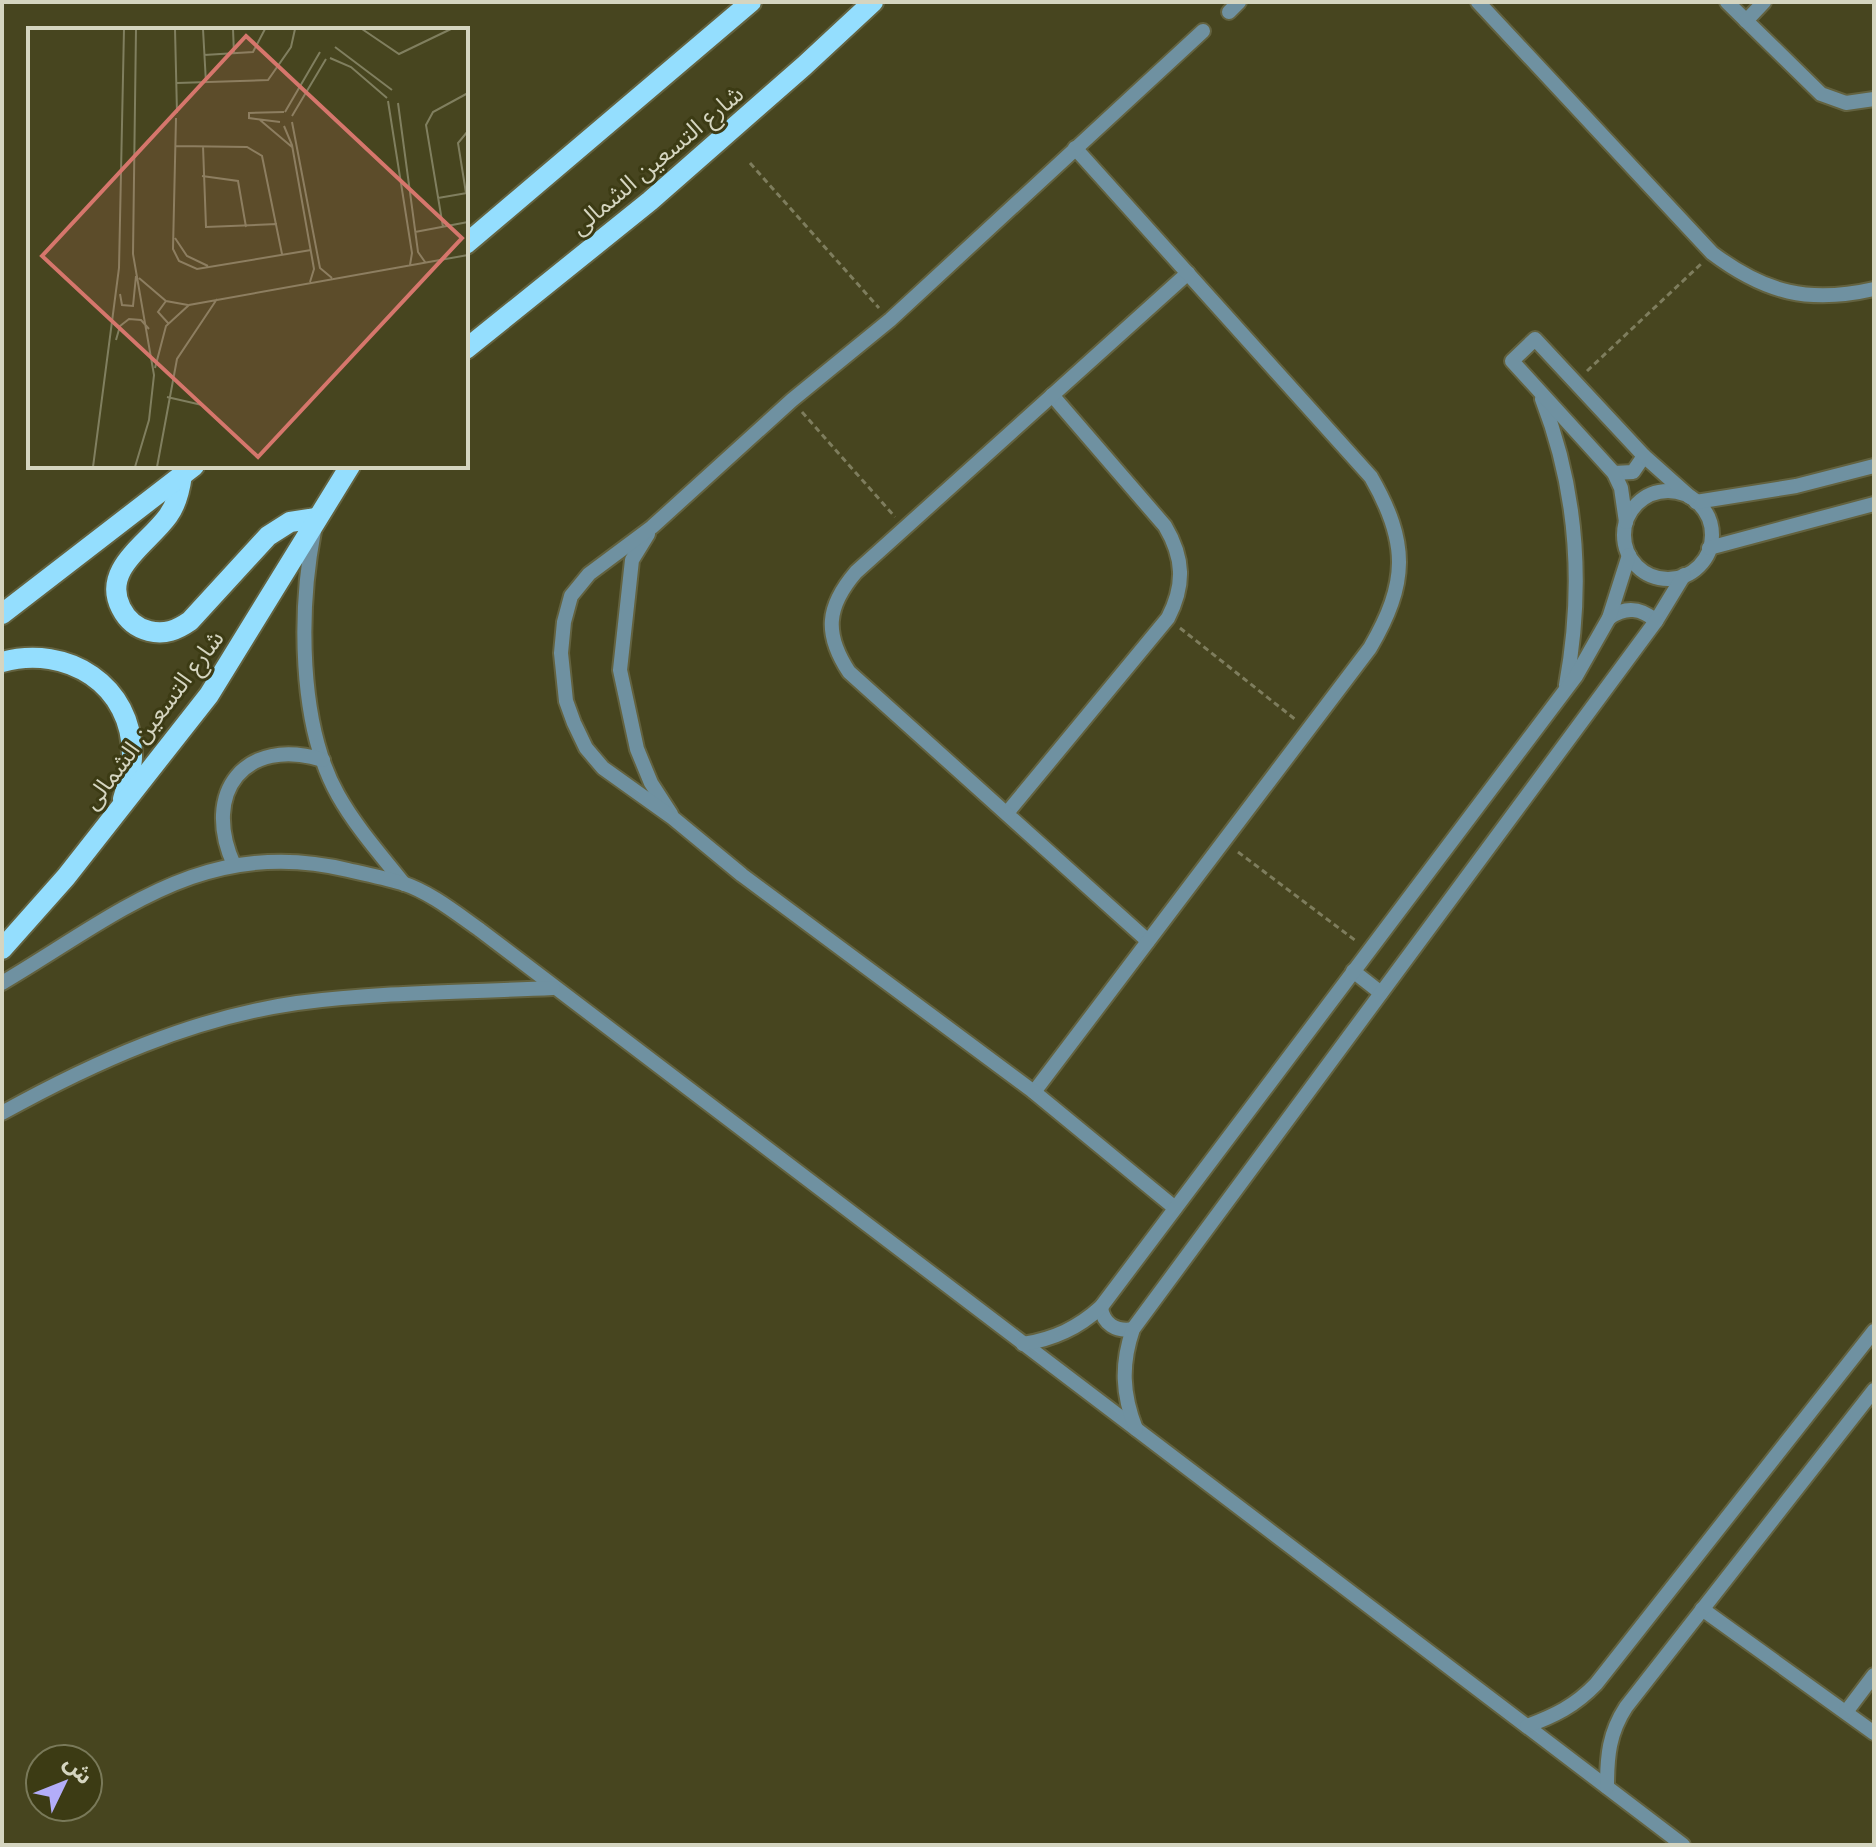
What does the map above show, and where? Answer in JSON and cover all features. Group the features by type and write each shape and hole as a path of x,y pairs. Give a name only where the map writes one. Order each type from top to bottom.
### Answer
{"main road":[{"path":"468,242 751,2"},
{"name":"شارع التسعين الشمالى","path":"468,347 650,201 873,2"},
{"name":"شارع التسعين الشمالى","path":"2,949 66,877 209,695 349,468"},
{"path":"188,471 170,514 127,560 117,582 116,594 125,616 145,630 156,633 180,628 268,536 290,522 316,518"},
{"path":"2,614 188,471"},
{"path":"2,662 29,657 58,660 85,671 107,689 123,713 131,741 131,770 121,806"}],"street":[{"path":"1478,2 1712,253 1740,273 1770,288 1792,293 1837,296 1874,289"},
{"path":"1489,14 1501,2"},
{"path":"1727,2 1821,94 1846,103 1874,99"},
{"path":"1746,21 1764,2"},
{"path":"1175,1208 1034,1092 603,768 586,748 566,701 562,673 564,622 571,596 589,574 652,527 792,400 890,320 1203,31"},
{"path":"1034,1092 1370,648 1389,617 1398,581 1399,545 1390,509 1371,477 1075,148"},
{"path":"1148,941 849,672 837,653 831,632 833,609 841,589 904,528 1188,273"},
{"path":"1535,339 1575,382 1644,456 1693,500 1709,519 1709,548 1698,566 1684,575 1666,578 1639,568 1629,555 1624,536 1626,522 1621,488 1614,473 1512,361 1535,339"},
{"path":"1539,391 1559,449 1575,539 1577,600 1565,691"},
{"path":"1007,813 1168,618 1177,601 1181,582 1181,562 1165,526 1052,395"},
{"path":"1614,473 1633,472 1644,456"},
{"path":"1626,522 1640,500 1665,491 1693,500 1796,486 1874,466"},
{"path":"1709,548 1874,504"},
{"path":"316,518 307,571 304,639 307,680 323,760 337,793 356,823 404,884"},
{"path":"652,527 632,560 620,670 637,749 651,783 673,818"},
{"path":"1023,1344 1063,1334 1101,1307 1565,691 1594,648 1609,618 1629,555"},
{"path":"1136,1429 1125,1397 1124,1380 1126,1354 1133,1329 1656,621 1684,575"},
{"path":"1609,618 1633,609 1656,621"},
{"path":"234,865 225,841 222,817 227,794 239,774 258,760 280,753 304,754 323,760"},
{"path":"2,983 125,906 181,881 234,865 265,860 297,860 404,884 459,915 1683,1845"},
{"path":"1353,971 1381,993"},
{"path":"2,1113 59,1081 159,1039 296,1003 553,988"},
{"path":"1101,1307 1111,1326 1133,1329"},
{"path":"1527,1726 1561,1714 1596,1684 1874,1331"},
{"path":"1607,1787 1607,1750 1617,1720 1874,1390"},
{"path":"1702,1609 1874,1733"},
{"path":"1846,1712 1874,1675"}],"path":[{"path":"750,163 890,320"},
{"path":"1575,382 1712,253"},
{"path":"792,400 904,528"},
{"path":"1168,618 1308,730"},
{"path":"1224,841 1368,951"}]}
